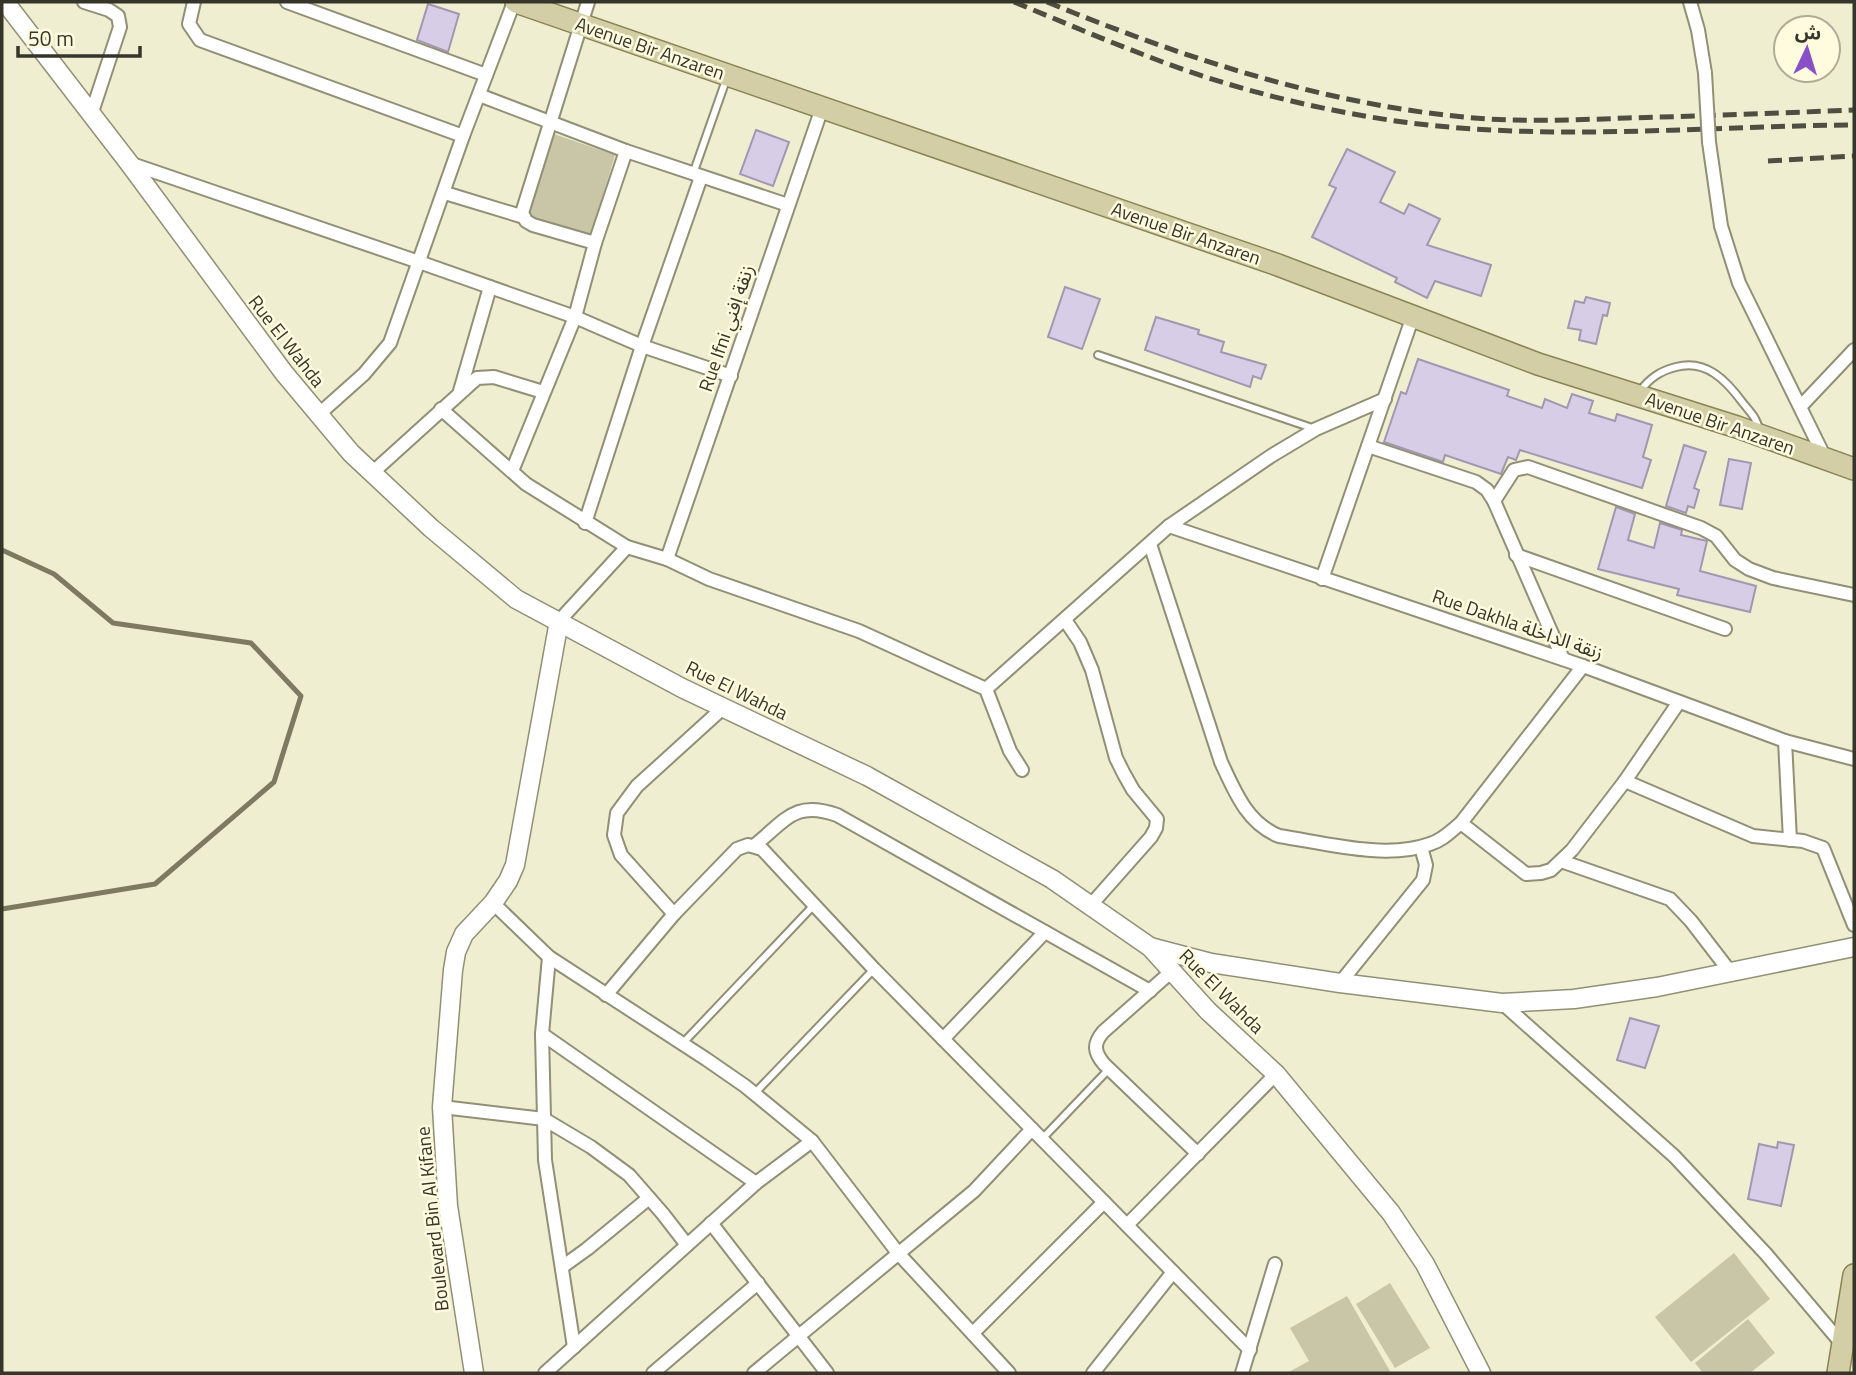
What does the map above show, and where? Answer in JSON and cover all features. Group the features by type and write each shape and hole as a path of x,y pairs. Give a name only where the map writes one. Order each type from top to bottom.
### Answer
{"main road":[{"name":"Avenue Bir Anzaren","path":"515,2 1279,265 1538,364 1759,435 1854,469"},
{"path":"1838,1373 1854,1275"}],"street":[{"name":"Rue El Wahda","path":"5,2 318,415 372,473 430,528 516,599 670,681 867,776 1052,879 1150,947 1208,1011 1276,1074 1391,1213 1425,1264 1481,1373"},
{"path":"84,2 109,9 118,16 120,27 91,115"},
{"path":"194,2 189,24 200,40 463,136"},
{"path":"287,2 486,75"},
{"path":"318,415 364,374 390,343 463,136 515,2"},
{"path":"524,217 524,200 588,2"},
{"path":"1690,2 1705,73 1709,142 1721,226 1739,283 1826,460"},
{"path":"479,95 626,150 788,205"},
{"name":"Rue Ifni زنقة إفني","path":"667,559 822,108"},
{"path":"512,471 575,317 595,243 626,150"},
{"path":"129,163 575,317 642,346 730,376"},
{"path":"585,523 697,175"},
{"path":"444,193 524,217 533,225 595,243"},
{"path":"460,393 490,287"},
{"path":"1322,579 1413,316"},
{"path":"1801,406 1854,350"},
{"path":"372,473 477,378 485,376 543,392"},
{"path":"986,689 1169,526 1316,429 1385,399"},
{"path":"441,409 526,484 627,547 667,559 709,579 859,631 986,689 1010,751 1022,770"},
{"path":"1368,446 1476,482 1487,490 1563,659"},
{"path":"1494,501 1514,470 1528,467 1701,528 1716,536 1735,560 1748,569 1773,578 1854,595"},
{"name":"Rue Dakhla زنقة الداخلة","path":"1169,526 1563,659 1785,741 1854,759"},
{"path":"1150,544 1221,762 1236,795 1253,820 1279,836 1386,851 1421,847 1443,838 1461,823 1583,666"},
{"path":"559,621 627,547"},
{"path":"1516,555 1725,629"},
{"path":"1065,620 1080,642 1092,670 1116,758 1133,790 1157,819 1151,837 1090,906"},
{"name":"Boulevard Bin Al Kifane","path":"474,1373 448,1206 442,1107 450,997 456,952 464,934 493,902 508,881 515,865 559,621"},
{"path":"1461,823 1526,874 1551,870 1572,850 1625,781 1679,702"},
{"path":"674,914 621,855 614,835 617,813 644,780 724,707"},
{"path":"1785,741 1790,840"},
{"path":"1625,781 1753,836 1803,841 1823,848 1854,925"},
{"path":"755,845 799,810 821,809 838,815 1150,991"},
{"path":"606,995 674,914 737,849 755,845 769,854 874,970 1250,1350"},
{"path":"1340,983 1423,880 1426,871 1421,847"},
{"path":"1561,861 1670,899 1691,920 1731,973"},
{"path":"493,902 549,957 683,1044 754,1094 812,1141 898,1253 1009,1373"},
{"path":"943,1040 1045,932"},
{"path":"1150,947 1211,963 1340,983 1502,1003 1574,999 1731,973 1854,947"},
{"path":"549,957 542,1034 545,1160 574,1347"},
{"path":"1172,971 1103,1032 1096,1042 1096,1054 1198,1154"},
{"path":"1502,1003 1674,1156 1766,1254 1842,1344"},
{"path":"542,1034 756,1183"},
{"path":"1127,1225 1276,1074"},
{"path":"442,1107 544,1119 619,1168 649,1198 687,1245"},
{"path":"754,1373 974,1191 1032,1129"},
{"path":"545,1373 756,1183 812,1141"},
{"path":"562,1267 649,1198"},
{"path":"973,1333 1104,1202"},
{"path":"711,1223 827,1373"},
{"path":"1242,1373 1275,1264"},
{"path":"1093,1373 1173,1272"},
{"path":"653,1373 758,1283"}],"lane":[{"path":"697,175 727,75"},
{"path":"1098,355 1316,429"},
{"path":"1637,395 1650,377 1670,368 1688,363 1709,369 1729,384 1755,418 1759,435"},
{"path":"683,1044 814,905"},
{"path":"754,1094 874,970"},
{"path":"1042,1139 1109,1069"}],"shaded area":[{"path":"554,134 615,155 591,235 533,220 529,207"},
{"path":"1734,1253 1770,1299 1691,1362 1655,1317"},
{"path":"1390,1283 1430,1348 1395,1368 1356,1304"},
{"path":"1347,1296 1391,1373 1287,1373 1309,1361 1290,1328"},
{"path":"1748,1319 1775,1353 1750,1373 1703,1373 1695,1363"}],"building":[{"path":"428,4 459,14 448,52 417,40"},
{"path":"756,130 789,142 773,186 740,174"},
{"path":"1347,149 1395,172 1380,202 1404,214 1409,204 1440,219 1427,245 1491,265 1481,296 1435,281 1427,298 1395,282 1397,278 1312,237 1336,188 1329,185"},
{"path":"1065,287 1100,299 1082,349 1048,337"},
{"path":"1586,297 1610,303 1607,316 1603,315 1596,344 1579,340 1581,330 1568,328 1575,301 1584,303"},
{"path":"1156,317 1199,330 1198,334 1224,342 1221,352 1266,365 1261,379 1253,376 1250,387 1145,350"},
{"path":"1418,359 1509,390 1507,396 1542,408 1545,399 1567,408 1572,394 1593,401 1589,413 1615,421 1617,414 1652,425 1643,457 1651,460 1642,488 1520,450 1516,460 1508,457 1501,474 1445,455 1443,462 1384,442 1401,392 1406,394"},
{"path":"1684,445 1706,452 1694,488 1699,490 1694,508 1688,506 1686,513 1666,506"},
{"path":"1729,459 1751,463 1742,509 1720,505"},
{"path":"1616,507 1635,514 1628,540 1654,548 1660,523 1682,530 1681,535 1707,541 1700,571 1756,586 1750,612 1677,595 1679,589 1598,569"},
{"path":"1630,1018 1659,1026 1645,1068 1617,1060"},
{"path":"1778,1142 1794,1145 1781,1206 1748,1199 1759,1144 1777,1148"}],"waterway":[{"path":"2,550 54,574 113,623 251,643 301,696 274,782 155,884 2,909"}],"railway":[{"path":"1014,2 1130,50 1241,88 1338,111 1403,122 1459,128 1572,132 1854,125"},
{"path":"1047,2 1151,42 1256,76 1418,112 1474,118 1550,120 1854,110"},
{"path":"1768,161 1854,156"}]}
